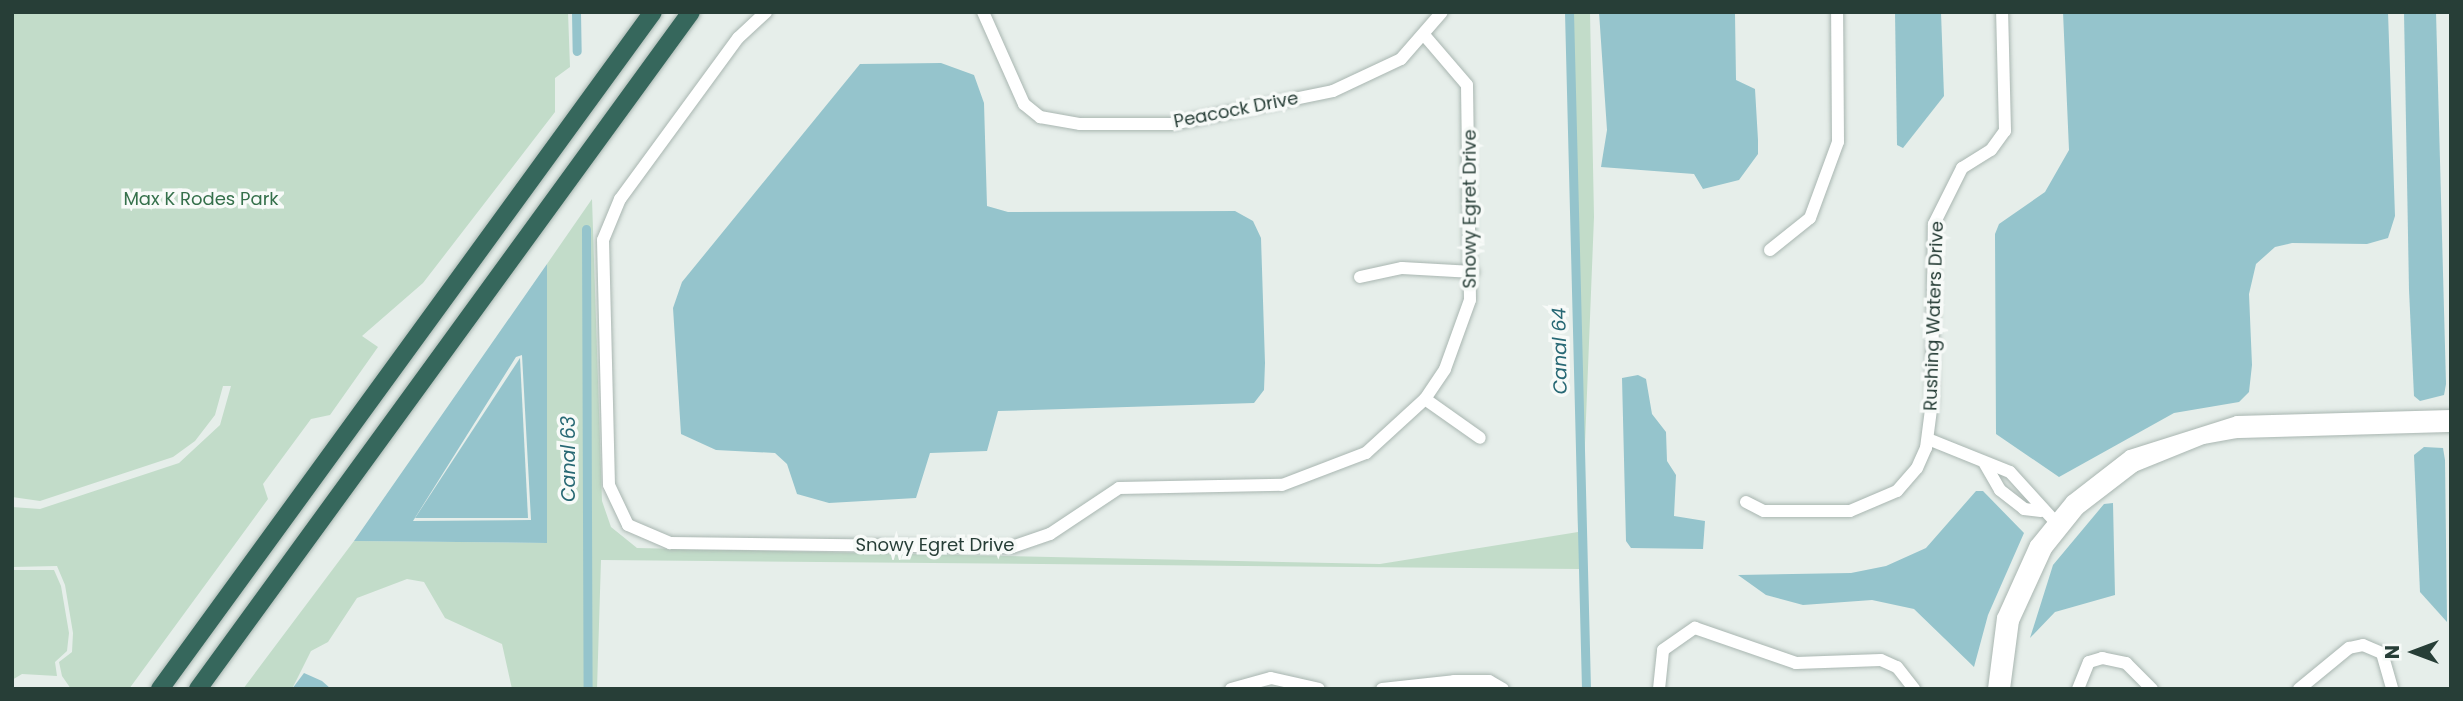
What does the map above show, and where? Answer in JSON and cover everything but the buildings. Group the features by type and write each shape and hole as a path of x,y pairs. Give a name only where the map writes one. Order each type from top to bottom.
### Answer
{"highway":[{"path":"160,689 653,12"},
{"path":"198,689 691,12"}],"street":[{"name":"Snowy Egret Drive","path":"766,12 738,38 620,199 603,240 609,485 616,509 639,533 670,543 1012,547 1049,534 1119,488 1255,488 1312,478 1366,453 1425,399 1464,326 1473,272 1467,85 1425,36"},
{"name":"Peacock Drive","path":"983,12 1024,104 1040,117 1080,124 1172,124 1333,91 1379,72 1425,36 1442,12"},
{"path":"1770,250 1810,218 1838,142 1837,12"},
{"name":"Rushing Waters Drive","path":"1746,502 1764,511 1850,511 1875,505 1917,468 1928,439 1934,224 1962,168 1991,150 2005,131 2002,12"},
{"path":"1360,277 1402,268 1473,272"},
{"path":"1425,399 1479,438"},
{"path":"2004,689 2013,621 2026,584 2059,525 2122,461 2203,428 2339,415 2451,416"},
{"path":"1994,689 2008,605 2036,545 2134,466 2203,438 2451,426"},
{"path":"1928,439 2023,482 2041,511"},
{"path":"1985,464 2010,498 2041,511 2059,525"},
{"path":"2010,498 2023,482"},
{"path":"1658,689 1663,649 1695,628 1797,663 1881,660 1897,667 1914,689"},
{"path":"2299,689 2349,648 2363,645 2382,653 2392,689"},
{"path":"2078,689 2089,663 2115,658 2152,689"},
{"path":"1231,689 1271,678 1320,689"},
{"path":"1382,689 1454,681 1489,681 1503,689"}],"green space":[{"name":"Max K Rodes Park","path":"12,12 568,12 570,67 555,78 555,112 423,283 362,336 378,347 330,415 311,419 263,484 268,499 129,689 71,689 62,676 59,662 72,652 73,633 65,585 57,566 12,567 12,507 40,509 179,463 220,425 231,386 223,386 215,415 195,441 173,457 40,501 12,497"},
{"path":"1570,12 1590,12 1594,217 1580,569 601,560 597,689 512,689 502,644 445,618 424,582 407,579 357,598 328,642 311,651 292,689 243,689 354,541 547,543 547,264 592,199 602,501 611,527 637,548 1380,564 1578,532"},
{"path":"12,570 54,570 61,586 69,633 67,651 55,662 57,676 22,674 12,680"}],"water":[{"path":"1599,12 1735,14 1736,80 1755,89 1758,140 1758,154 1739,180 1703,189 1694,174 1601,167 1607,130"},
{"path":"1895,12 1941,12 1944,96 1903,148 1897,145"},
{"path":"2063,12 2388,12 2395,216 2388,238 2367,244 2292,243 2275,247 2256,264 2249,294 2252,365 2249,392 2239,402 2174,413 2059,477 1996,434 1995,234 1999,224 2045,192 2069,150"},
{"path":"2404,12 2436,12 2446,384 2444,395 2420,401 2414,396 2409,290"},
{"path":"941,63 974,75 984,103 987,206 1008,212 1235,211 1253,221 1261,238 1265,363 1264,390 1254,403 998,411 987,451 930,453 916,498 829,503 797,494 787,464 775,453 716,450 681,434 673,308 682,282 860,64"},
{"path":"547,264 547,543 354,541","holes":["522,355 531,520 413,521 516,357"]},
{"path":"520,358 528,518 415,518"},
{"path":"1638,375 1646,379 1652,414 1666,432 1667,461 1676,475 1674,516 1705,521 1703,549 1631,548 1626,541 1622,378"},
{"path":"2424,447 2443,448 2445,460 2447,622 2420,592 2414,455"},
{"path":"1976,491 1983,491 2024,533 1988,615 1974,667 1914,609 1872,600 1803,605 1766,595 1738,575 1851,573 1886,566 1926,548"},
{"path":"2113,503 2115,595 2055,612 2030,638 2053,565 2104,504"},
{"path":"304,673 322,681 331,689 292,689"}],"waterway":[{"name":"Canal 63","path":"576,12 577,51"},
{"name":"Canal 64","path":"1569,12 1586,689"},
{"name":"Canal 63","path":"586,229 588,689"}]}
